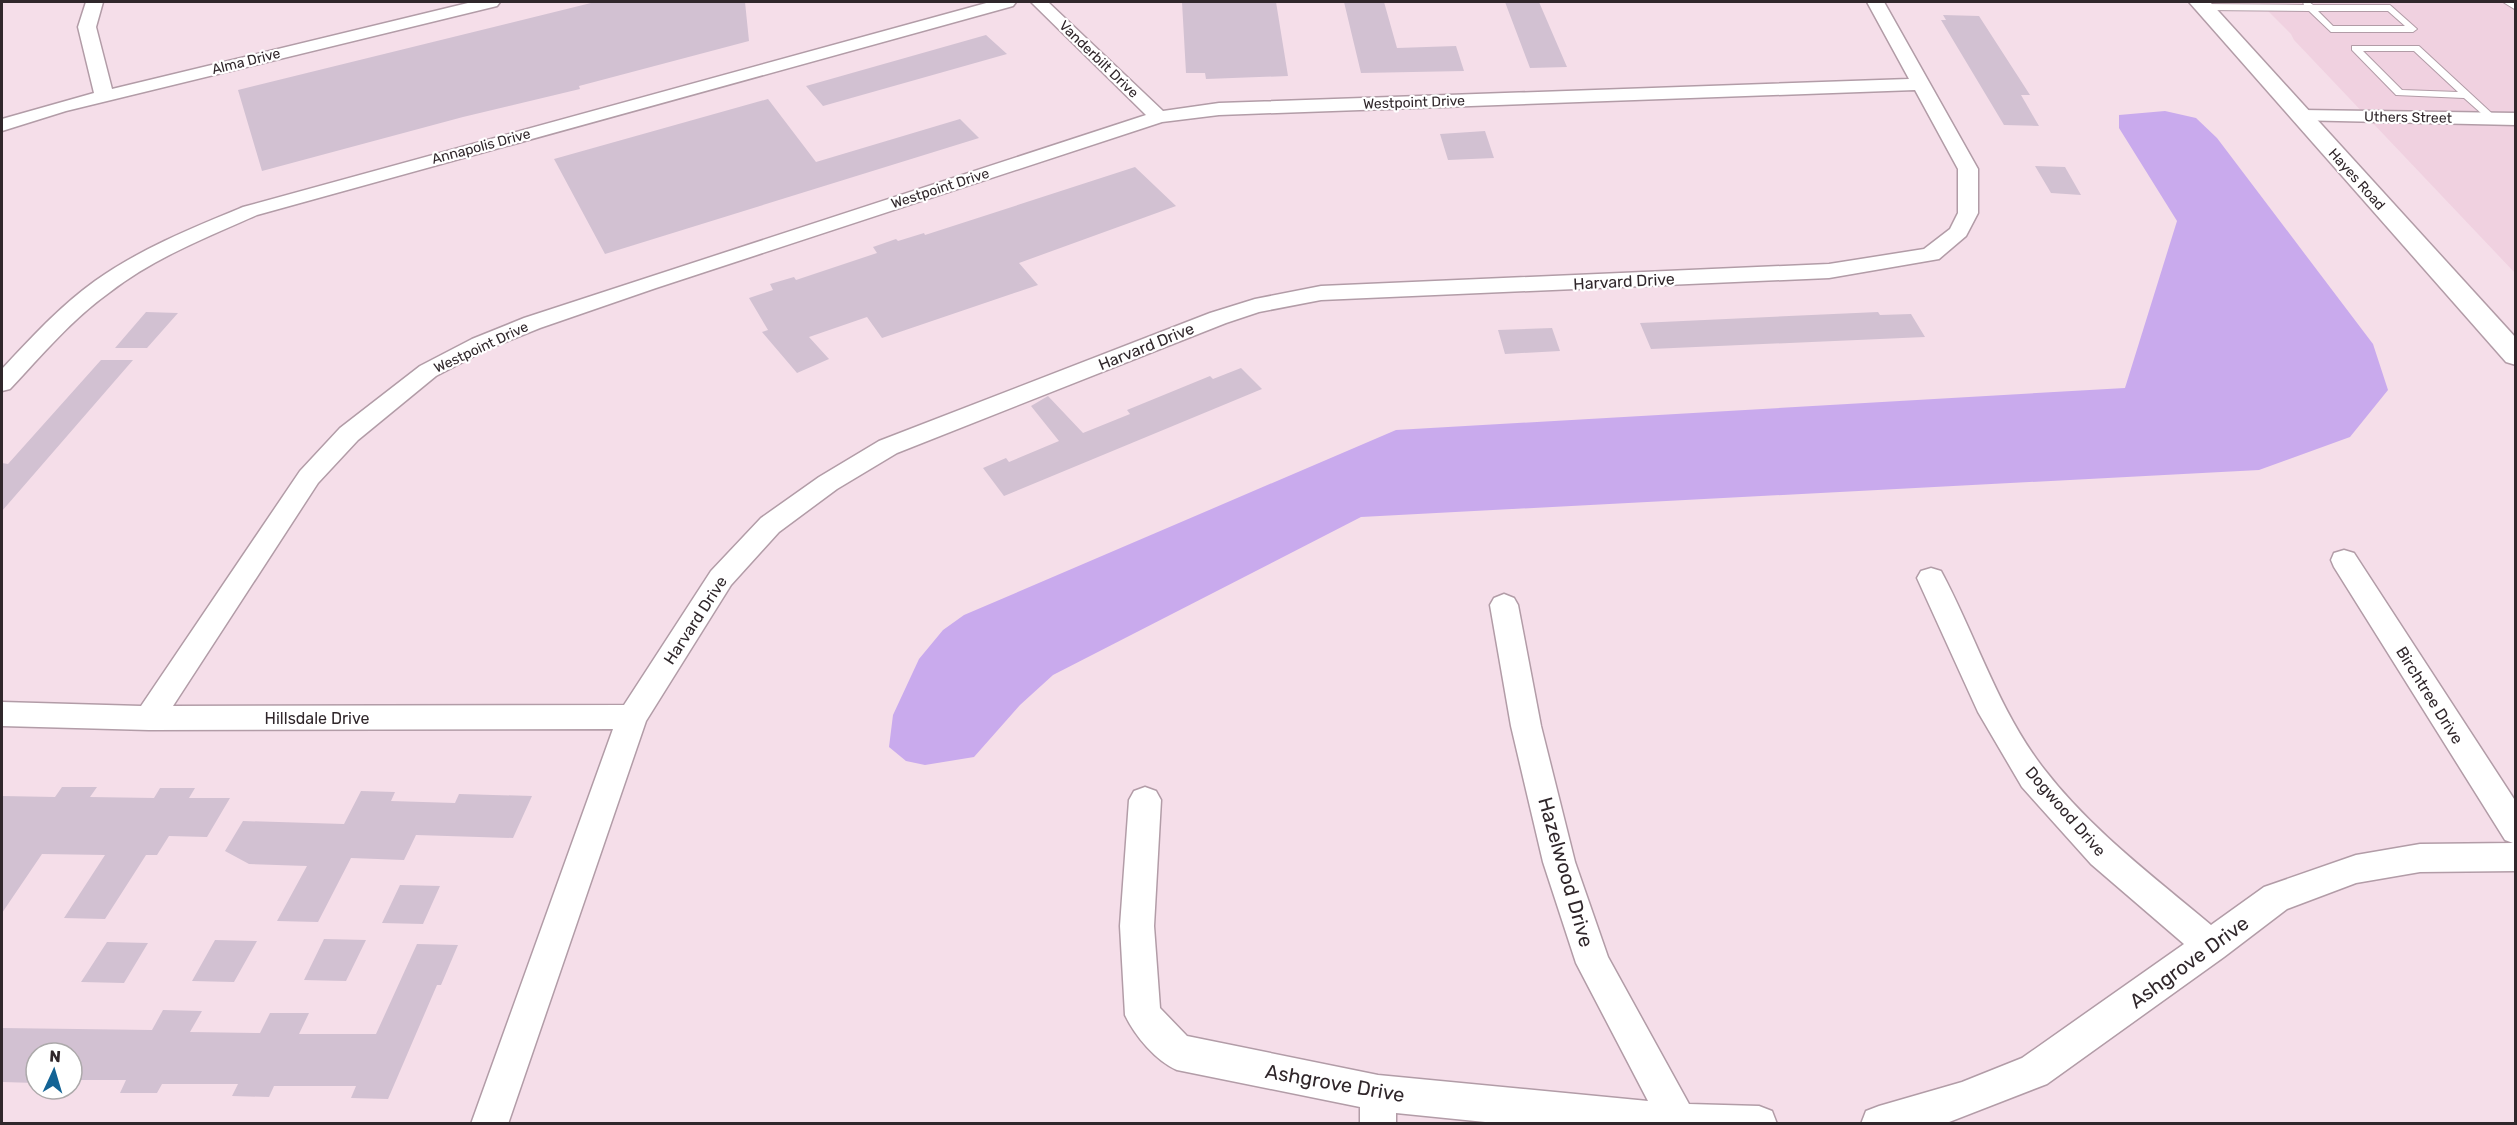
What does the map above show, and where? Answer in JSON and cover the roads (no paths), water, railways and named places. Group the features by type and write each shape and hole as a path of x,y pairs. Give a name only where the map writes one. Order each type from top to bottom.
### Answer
{"street":[{"path":"94,2 87,27 104,96"},
{"name":"Alma Drive","path":"2,125 104,96 491,2"},
{"name":"Annapolis Drive","path":"2,383 82,302 118,275 173,245 250,211 1007,2"},
{"name":"Vanderbilt Drive","path":"1039,2 1159,117"},
{"name":"Harvard Drive","path":"489,1124 632,717 721,578 770,525 828,483 888,447 1218,318 1255,306 1321,293 1829,272 1931,254 1959,232 1968,213 1968,169 1876,2"},
{"name":"Hayes Road","path":"2201,4 2516,356"},
{"name":"Westpoint Drive","path":"148,718 309,477 349,434 428,371 480,344 574,308 1159,117 1219,109 1922,84"},
{"name":"Uthers Street","path":"2301,116 2516,119"},
{"name":"Birchtree Drive","path":"2344,560 2516,830"},
{"name":"Dogwood Drive","path":"1930,578 1993,712 2033,778 2102,854 2212,946"},
{"name":"Hazelwood Drive","path":"1504,604 1527,726 1559,862 1574,907 1593,963 1679,1122"},
{"name":"Hillsdale Drive","path":"2,714 148,718 632,717"},
{"name":"Ashgrove Drive","path":"1145,800 1137,926 1143,1015 1177,1052 1378,1108 1759,1124"},
{"name":"Ashgrove Drive","path":"1879,1124 1962,1100 2034,1071 2212,946 2276,898 2356,869 2420,858 2516,857"}],"lane":[{"path":"2507,2 2516,8"},
{"path":"2201,4 2308,5 2390,8 2413,29 2331,28 2308,5"},
{"path":"2467,95 2399,93 2355,48 2416,48 2467,95 2493,119"}]}
